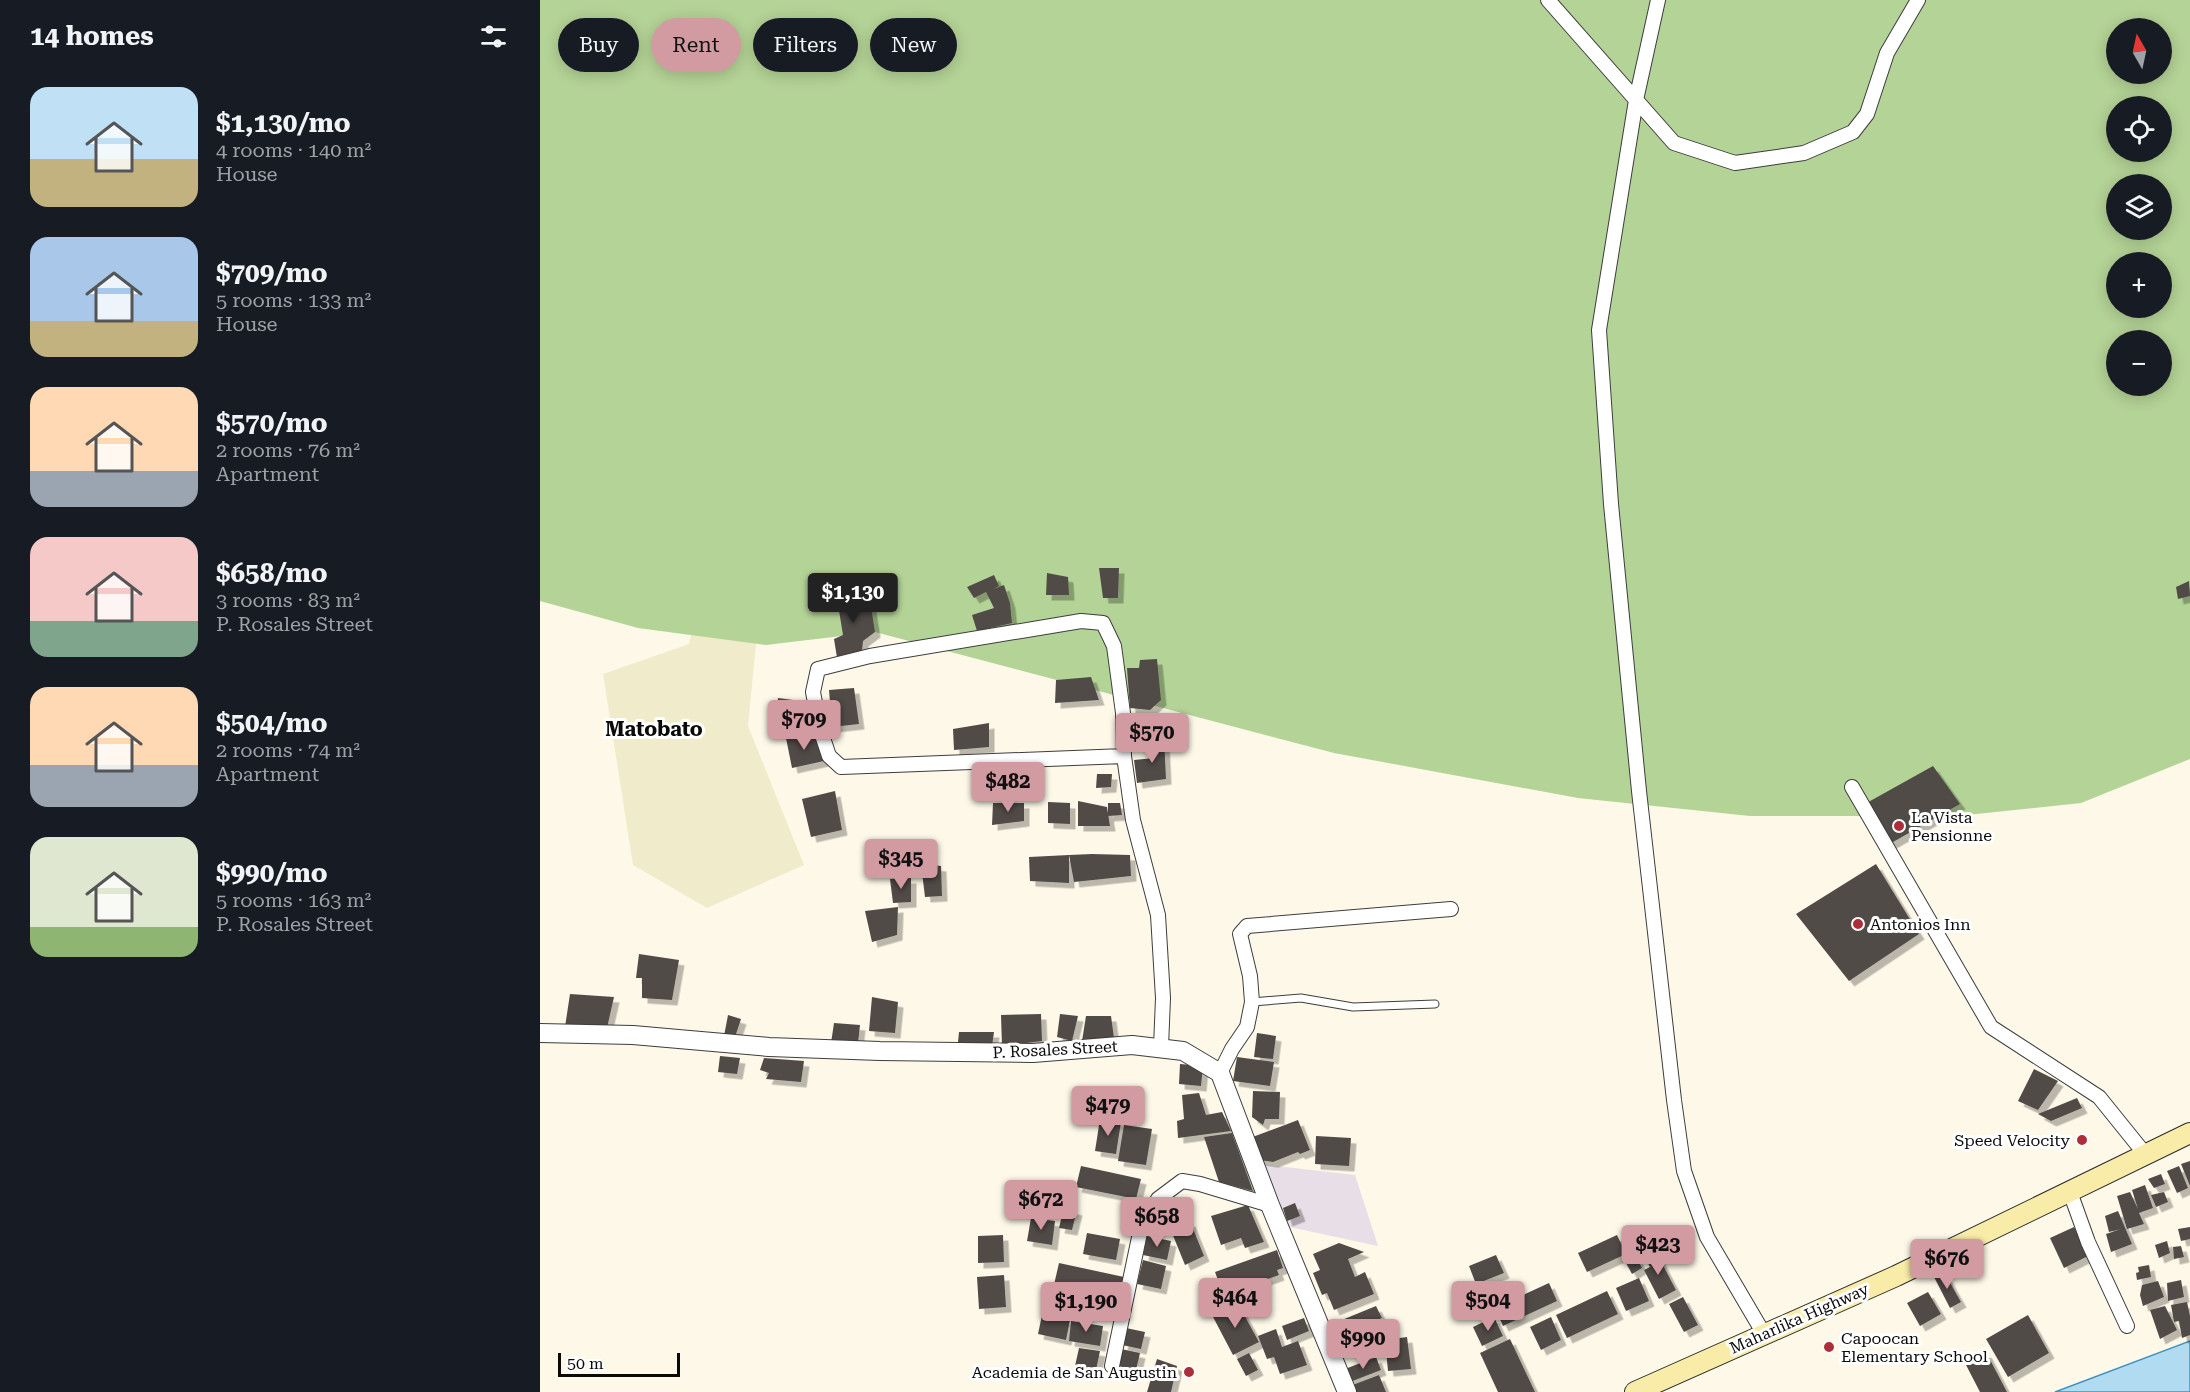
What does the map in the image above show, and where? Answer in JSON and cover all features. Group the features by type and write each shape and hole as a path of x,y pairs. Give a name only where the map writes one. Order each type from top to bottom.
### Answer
{"main road":[{"name":"Maharlika Highway","path":"1635,1392 1896,1276 2190,1133"}],"street":[{"path":"1548,0 1674,142 1735,163 1804,153 1853,132 1867,114 1887,53 1918,0"},
{"path":"1658,0 1636,100 1599,330 1611,504 1633,731 1684,1171 1707,1237 1764,1334"},
{"path":"1124,756 840,767 829,756 820,729 813,692 818,669 870,656 1081,621 1103,623 1114,646 1123,713 1124,756 1133,820 1158,915 1163,989 1161,1047"},
{"path":"1852,787 1991,1027 2099,1097 2145,1154"},
{"path":"1347,1392 1270,1205 1220,1073 1247,1027 1252,1002 1250,976 1240,934 1247,926 1452,909"},
{"name":"P. Rosales Street","path":"540,1033 633,1035 769,1047 880,1051 1033,1053 1132,1045 1183,1051 1220,1073"},
{"path":"1112,1366 1141,1228 1158,1199 1182,1181 1200,1184 1270,1205"},
{"path":"2070,1192 2088,1242 2127,1326"}],"lane":[{"path":"1252,1002 1301,998 1353,1007 1435,1004"}],"shaded area":[{"path":"771,490 748,726 804,865 707,908 633,865 603,674 689,644 723,491"},
{"path":"1260,1164 1355,1175 1378,1246 1285,1226"}],"green space":[{"path":"540,0 2190,0 2190,759 2081,803 1957,816 1750,816 1578,798 1334,753 875,632 766,645 638,628 540,601"}],"water":[{"path":"2190,1341 2190,1392 2055,1392"}],"building":[{"path":"1099,568 1119,568 1118,598 1103,598"},
{"path":"1047,573 1068,577 1069,595 1046,595"},
{"path":"994,575 999,586 993,589 1004,585 1010,603 1012,623 977,631 972,615 994,608 986,592 974,598 967,587"},
{"path":"2189,581 2190,596 2178,599 2176,587"},
{"path":"836,592 869,594 875,632 863,641 862,651 838,664 834,639 843,635"},
{"path":"1157,659 1161,700 1150,710 1130,708 1127,668 1139,668 1140,660"},
{"path":"1091,677 1099,700 1055,703 1056,680"},
{"path":"854,688 859,724 832,727 829,690"},
{"path":"778,698 808,702 805,726 776,725"},
{"path":"1135,715 1153,716 1158,728 1138,731"},
{"path":"989,723 989,747 954,750 953,729"},
{"path":"815,734 824,761 792,768 786,738"},
{"path":"1164,737 1166,779 1137,783 1134,760 1154,758 1151,738"},
{"name":"La Vista Pensionne","path":"1933,766 1960,804 1886,846 1863,805"},
{"path":"1097,774 1112,774 1111,787 1096,788"},
{"path":"835,791 842,830 811,837 802,799"},
{"path":"1078,801 1107,807 1110,826 1078,826"},
{"path":"1048,802 1070,803 1070,824 1048,823"},
{"path":"993,803 1024,803 1024,821 992,825"},
{"path":"1108,803 1120,803 1122,815 1108,816"},
{"path":"1069,855 1130,855 1131,876 1074,882"},
{"path":"1069,855 1069,883 1030,881 1029,857"},
{"path":"921,864 941,866 942,896 925,897"},
{"name":"Antonios Inn","path":"1876,864 1919,934 1849,981 1796,914"},
{"path":"911,878 911,902 893,903 890,879"},
{"path":"898,907 897,935 872,942 865,911"},
{"path":"639,954 679,960 672,1000 642,998 642,978 636,978"},
{"path":"570,994 614,997 607,1028 565,1027"},
{"path":"872,997 898,1002 895,1033 869,1031"},
{"path":"1041,1014 1042,1041 1002,1046 1001,1015"},
{"path":"1060,1014 1078,1016 1072,1041 1057,1037"},
{"path":"728,1015 741,1019 735,1037 724,1036"},
{"path":"1086,1016 1111,1016 1114,1038 1082,1041"},
{"path":"834,1023 860,1025 858,1043 831,1043"},
{"path":"959,1032 994,1032 992,1046 958,1042"},
{"path":"1257,1033 1276,1036 1273,1059 1254,1057"},
{"path":"720,1056 740,1058 737,1074 718,1072"},
{"path":"1237,1057 1274,1062 1270,1086 1233,1081"},
{"path":"764,1058 804,1061 801,1082 766,1079 769,1073 760,1070"},
{"path":"1180,1064 1203,1066 1201,1086 1179,1084"},
{"path":"2034,1069 2058,1081 2038,1110 2018,1101"},
{"path":"1253,1091 1280,1092 1279,1119 1265,1119 1263,1125 1252,1117"},
{"path":"1199,1093 1206,1115 1222,1112 1231,1131 1178,1138 1177,1121 1184,1119 1182,1095"},
{"path":"2077,1098 2082,1108 2051,1121 2038,1114"},
{"path":"1100,1119 1121,1122 1116,1154 1095,1151"},
{"path":"1298,1120 1310,1150 1273,1162 1259,1160 1250,1138"},
{"path":"1124,1125 1152,1129 1146,1165 1118,1161"},
{"path":"1232,1133 1253,1191 1219,1182 1204,1137"},
{"path":"1316,1136 1351,1138 1349,1166 1315,1164"},
{"path":"2190,1161 2190,1186 2181,1164"},
{"path":"1081,1166 1141,1179 1136,1199 1076,1187"},
{"path":"2179,1166 2188,1188 2177,1193 2167,1171"},
{"path":"2161,1174 2165,1184 2154,1188 2148,1179"},
{"path":"2145,1185 2153,1208 2139,1213 2144,1224 2127,1229 2117,1196 2130,1192 2138,1209 2132,1190"},
{"path":"2164,1192 2168,1202 2156,1207 2151,1195"},
{"path":"1295,1203 1300,1216 1287,1221 1283,1208"},
{"path":"1248,1205 1264,1242 1245,1248 1241,1238 1221,1245 1211,1216"},
{"path":"1064,1207 1077,1210 1072,1230 1059,1228"},
{"path":"2118,1211 2132,1244 2111,1252 2106,1234 2121,1229 2109,1232 2105,1216"},
{"path":"1031,1218 1055,1221 1052,1245 1027,1241"},
{"path":"1190,1221 1204,1256 1185,1265 1170,1228"},
{"path":"2074,1227 2088,1256 2064,1268 2050,1238"},
{"path":"2190,1227 2190,1239 2181,1241 2178,1229"},
{"path":"1087,1233 1120,1239 1116,1260 1083,1254"},
{"path":"1003,1235 1004,1262 978,1263 978,1236"},
{"path":"1617,1235 1626,1254 1587,1272 1578,1253"},
{"path":"1147,1236 1171,1241 1167,1260 1143,1255"},
{"path":"2167,1241 2170,1253 2159,1258 2155,1245"},
{"path":"1339,1243 1364,1252 1348,1259 1355,1277 1365,1272 1374,1294 1334,1310 1327,1293 1322,1295 1313,1273 1320,1270 1313,1254"},
{"path":"2181,1246 2184,1257 2174,1259 2173,1247"},
{"path":"1277,1250 1283,1268 1277,1270 1279,1275 1243,1288 1240,1281 1221,1288 1215,1272"},
{"path":"1655,1250 1676,1290 1659,1299 1644,1270 1650,1267 1644,1256"},
{"path":"1496,1255 1504,1273 1476,1284 1469,1266"},
{"path":"1637,1258 1642,1268 1632,1274 1626,1263"},
{"path":"1143,1260 1166,1266 1161,1289 1137,1284"},
{"path":"1059,1263 1124,1277 1116,1315 1050,1302"},
{"path":"2149,1265 2151,1277 2137,1280 2138,1267"},
{"path":"1944,1272 1961,1302 1950,1308 1934,1277"},
{"path":"1004,1275 1006,1307 979,1309 977,1277"},
{"path":"1639,1278 1649,1301 1626,1311 1616,1288"},
{"path":"2181,1280 2184,1297 2168,1301 2167,1283"},
{"path":"2158,1281 2164,1297 2143,1306 2140,1295 2142,1285"},
{"path":"1549,1283 1557,1301 1503,1326 1495,1308"},
{"path":"1607,1291 1618,1314 1567,1338 1556,1315"},
{"path":"1928,1292 1941,1314 1920,1326 1907,1303"},
{"path":"1683,1297 1698,1325 1684,1332 1669,1304"},
{"path":"1237,1302 1259,1342 1233,1355 1212,1315"},
{"path":"2187,1302 2190,1335 2182,1338 2179,1321 2174,1322 2171,1305"},
{"path":"1376,1306 1382,1318 1337,1336 1332,1324"},
{"path":"2165,1306 2177,1330 2160,1339 2150,1310"},
{"path":"1042,1315 1070,1320 1066,1340 1038,1334"},
{"path":"2028,1315 2049,1353 2008,1377 1986,1339"},
{"path":"1494,1317 1503,1336 1482,1346 1473,1327"},
{"path":"1551,1317 1561,1340 1541,1350 1530,1327"},
{"path":"1304,1318 1309,1331 1287,1340 1282,1326"},
{"path":"1071,1321 1103,1326 1100,1346 1069,1341"},
{"path":"1126,1328 1145,1332 1141,1349 1122,1345"},
{"path":"1276,1329 1282,1347 1298,1341 1307,1365 1280,1374 1274,1357 1267,1359 1258,1336"},
{"path":"1407,1337 1411,1369 1388,1371 1385,1340"},
{"path":"1510,1339 1535,1392 1498,1392 1480,1353"},
{"path":"1079,1348 1100,1351 1096,1370 1075,1366"},
{"path":"1121,1349 1140,1353 1136,1370 1118,1366"},
{"path":"1986,1352 2007,1392 1980,1392 1965,1363"},
{"path":"1249,1353 1258,1370 1246,1376 1237,1359"},
{"path":"1376,1357 1381,1370 1350,1382 1345,1369"},
{"path":"1157,1359 1177,1366 1171,1392 1147,1392"},
{"path":"1379,1375 1386,1392 1353,1392 1350,1386"}],"place":[{"name":"La Vista Pensionne","path":"1899,826"},
{"name":"Antonios Inn","path":"1858,924"},
{"name":"Speed Velocity","path":"2082,1140"},
{"name":"Capoocan Elementary School","path":"1829,1347"},
{"name":"Academia de San Augustin","path":"1189,1372"}],"district":[{"name":"Matobato","path":"654,729"}]}
